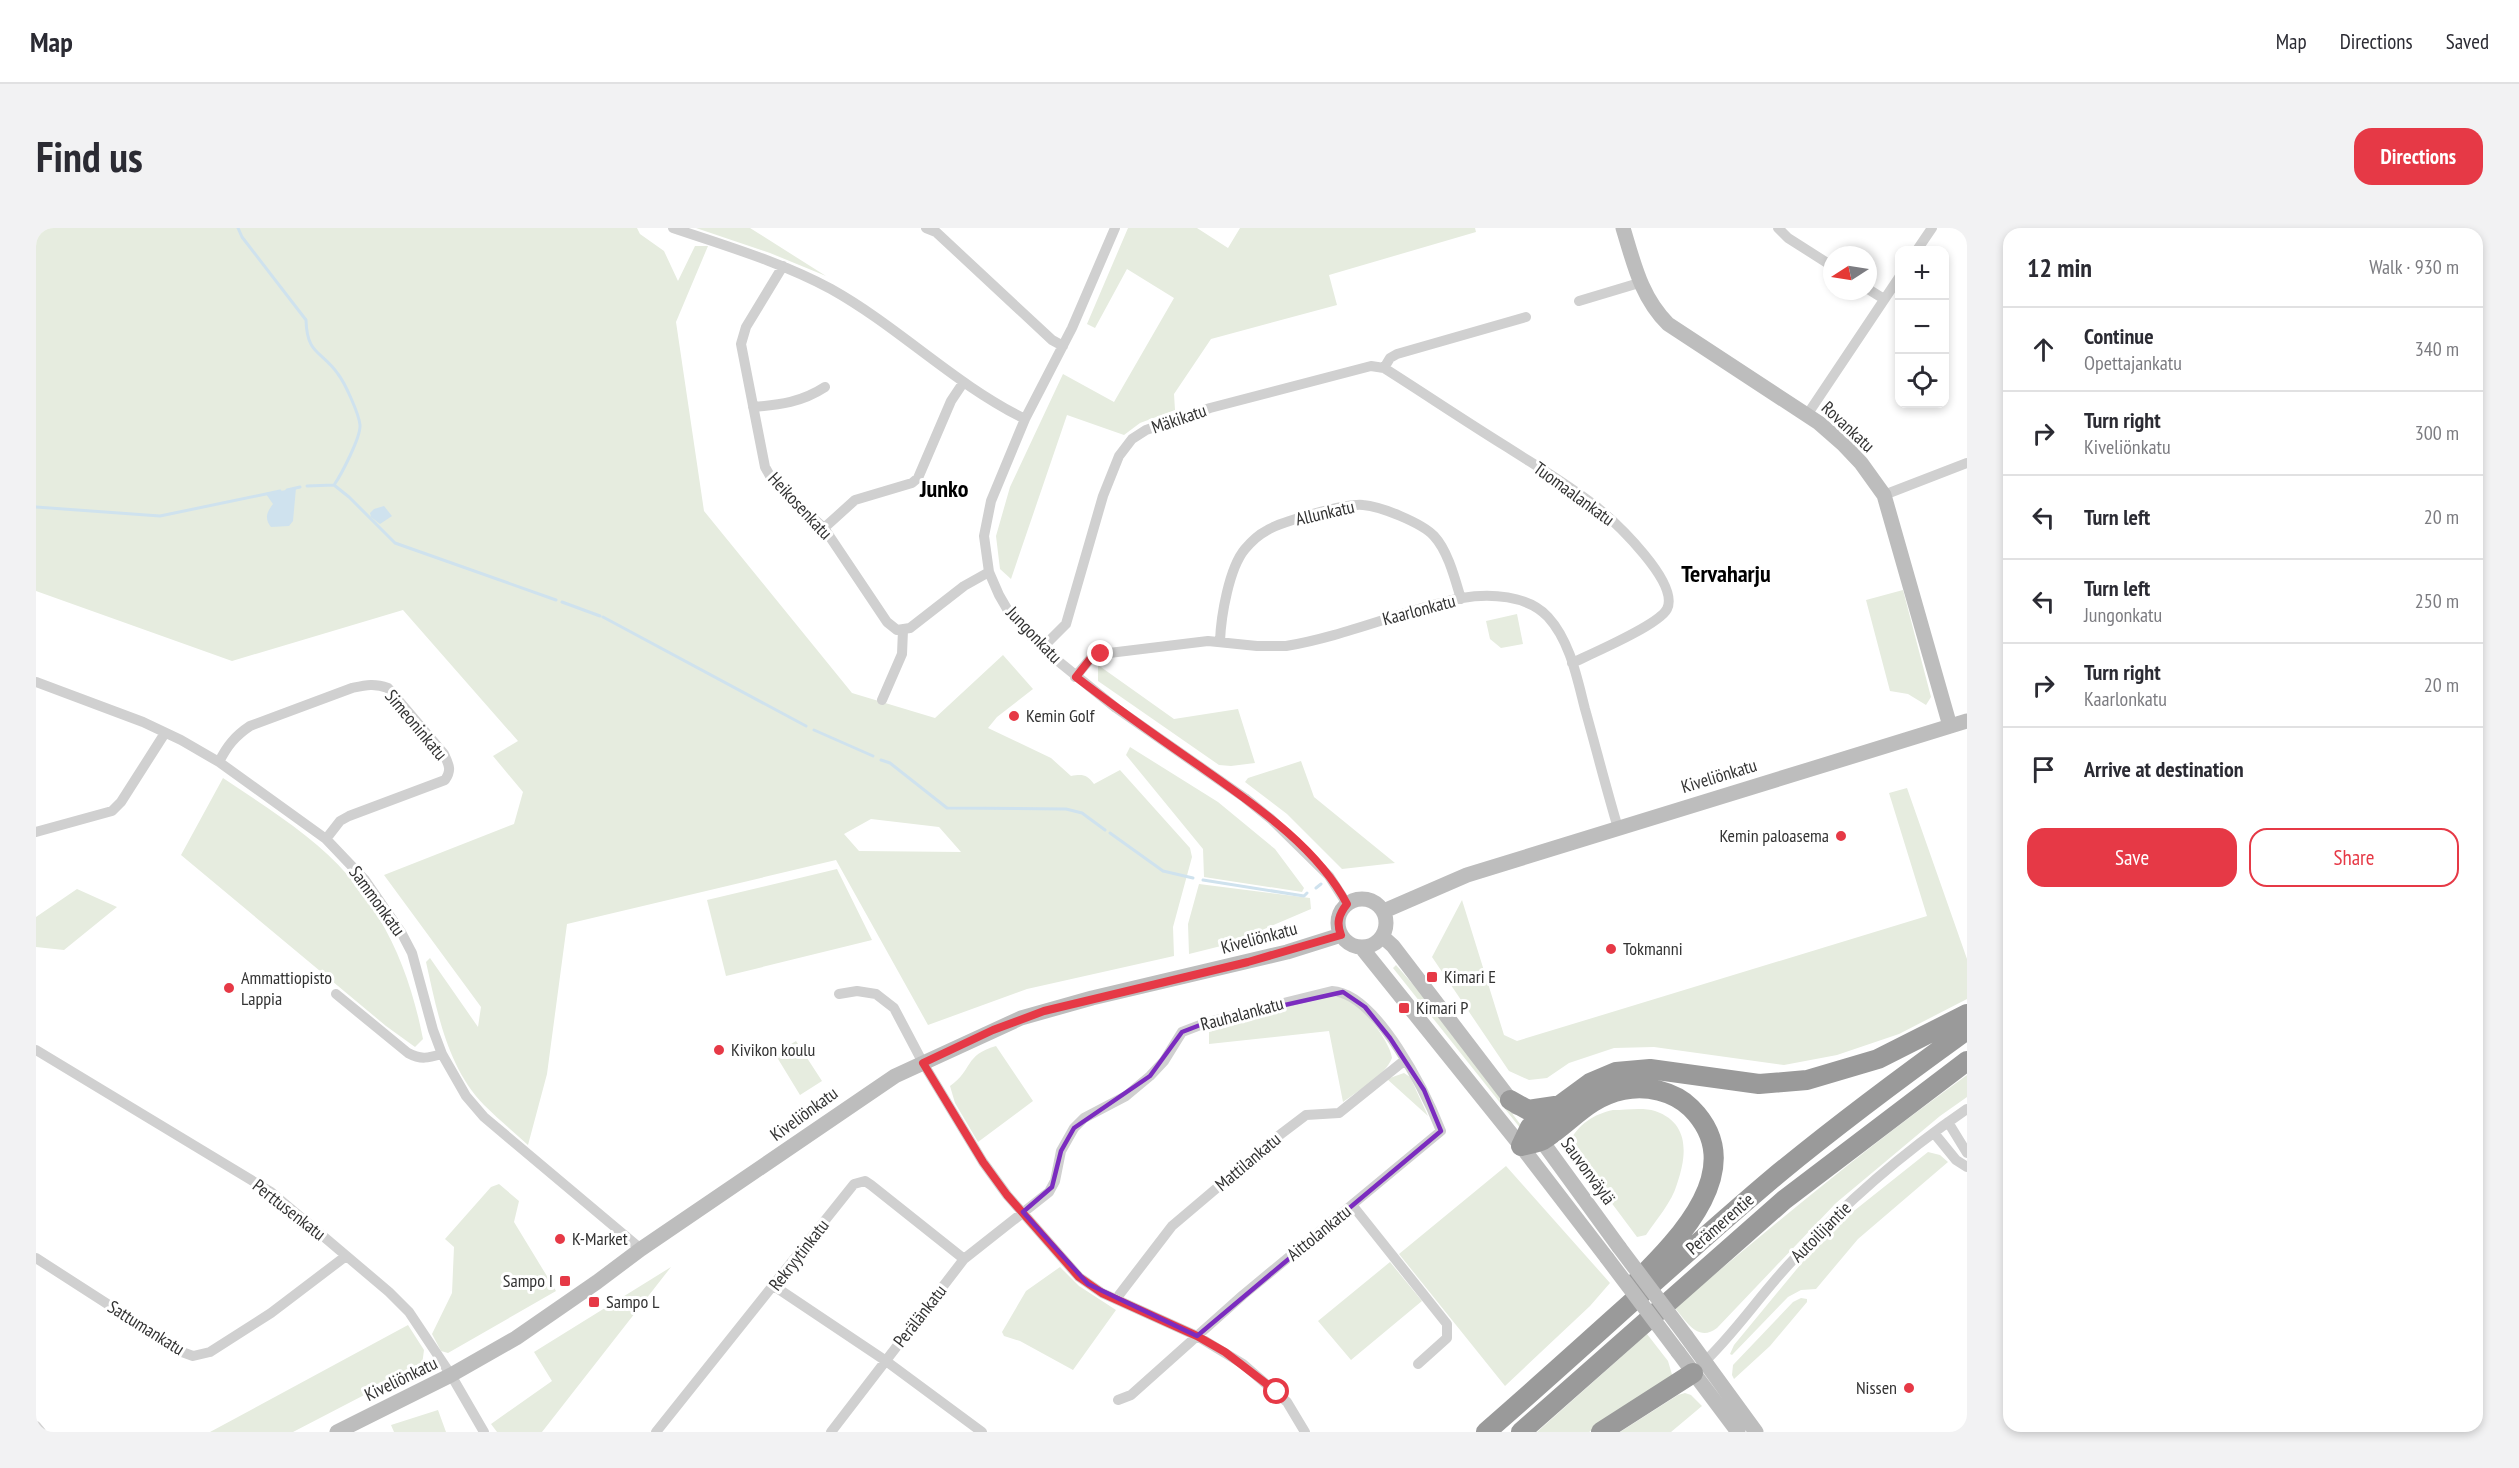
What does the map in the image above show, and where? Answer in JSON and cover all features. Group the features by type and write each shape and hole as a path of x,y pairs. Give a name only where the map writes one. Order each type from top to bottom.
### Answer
{"highway":[{"path":"1536,1134 1560,1105 1597,1079 1627,1070 1650,1070 1759,1084 1817,1078 1878,1059 1967,1014"},
{"name":"Perämerentie","path":"1486,1432 1607,1322 1778,1174 1877,1096 1967,1030"},
{"name":"Perämerentie","path":"1521,1432 1784,1200 1967,1061"},
{"path":"1521,1146 1536,1134 1591,1102 1623,1090 1662,1092 1685,1103 1703,1123 1709,1137 1714,1166 1711,1184 1704,1200 1683,1230 1627,1292 1607,1322"},
{"path":"1510,1100 1528,1110 1560,1105"},
{"path":"1601,1432 1699,1368"}],"main road":[{"name":"Rovankatu","path":"1623,228 1639,283 1647,299 1668,324 1807,415 1843,444 1861,463 1884,495 1950,726"},
{"name":"Kiveliönkatu","path":"1384,911 1467,875 1967,720"},
{"path":"1367,898 1374,901 1384,911 1387,924 1383,936 1370,946 1361,947 1348,942 1341,935 1338,921 1341,911 1353,900 1367,898"},
{"name":"Kiveliönkatu","path":"337,1432 482,1359 566,1304 640,1249 895,1076 993,1030 1044,1011 1248,962 1341,935"},
{"name":"Sauvonväylä","path":"1383,936 1536,1134 1686,1336 1699,1368 1738,1432"},
{"name":"Sauvonväylä","path":"1361,947 1521,1146 1678,1352 1699,1368 1756,1432"}],"street":[{"path":"673,228 783,266 832,290 867,312 963,382 1025,419"},
{"path":"926,228 936,232 1052,340 1063,346"},
{"name":"Jungonkatu","path":"1115,228 1063,346 1025,419 988,508 984,546 989,572 1010,614 1042,648 1076,677 1271,819 1329,876 1347,904"},
{"path":"1778,228 1788,238 1823,260"},
{"path":"1920,246 1932,228"},
{"name":"Heikosenkatu","path":"783,266 742,336 741,344 768,474 774,483 824,528 887,622 894,628 903,630"},
{"path":"1807,415 1895,282"},
{"path":"1579,301 1639,283"},
{"path":"1877,295 1884,299"},
{"path":"1384,368 1390,358 1397,354 1526,317"},
{"name":"Mäkikatu","path":"1042,648 1066,624 1102,496 1119,456 1132,439 1146,430 1210,408 1360,368 1371,366 1384,368"},
{"name":"Tuomaalankatu","path":"1384,368 1545,470 1597,507 1623,530 1665,583 1669,600 1664,613 1641,629 1572,663"},
{"path":"824,528 855,501 912,483 918,478 951,401 963,382"},
{"path":"753,407 795,402 825,387"},
{"path":"1884,495 1967,463"},
{"name":"Allunkatu","path":"1220,641 1222,618 1233,574 1243,552 1250,544 1266,530 1279,524 1351,505 1364,505 1390,513 1421,526 1432,534 1440,545 1461,598"},
{"path":"882,700 903,654 903,630 913,626 964,586 989,572"},
{"name":"Kaarlonkatu","path":"1076,677 1091,658 1101,654 1220,641 1257,646 1292,645 1461,598 1500,597 1523,601 1536,606 1547,616 1559,633 1572,663 1618,828"},
{"name":"Sammonkatu","path":"36,682 143,722 219,762 326,839 365,880 401,932 412,953 442,1054 466,1096 484,1117 640,1249"},
{"name":"Simeoninkatu","path":"219,762 239,733 250,726 352,688 378,684 388,688 444,754 450,766 450,773 446,780 349,816 340,821 326,839"},
{"path":"36,832 112,811 121,802 165,733"},
{"path":"838,994 867,992 885,1000 904,1023 923,1063 983,1162 1007,1195 1079,1277 1116,1299 1197,1336 1225,1352 1268,1384 1287,1402 1305,1432"},
{"name":"Rauhalankatu","path":"1023,1212 1044,1197 1052,1187 1061,1151 1078,1124 1126,1096 1150,1076 1164,1061 1184,1031 1208,1022 1321,994 1343,992 1365,1006 1390,1038 1424,1090 1441,1131"},
{"path":"336,994 408,1053 427,1059 442,1054"},
{"name":"Perttusenkatu","path":"36,1050 271,1192 389,1292 409,1312 484,1432"},
{"name":"Mattilankatu","path":"1116,1299 1172,1226 1278,1136 1306,1115 1339,1113 1405,1060"},
{"name":"Autoilijantie","path":"1699,1368 1793,1259 1826,1225 1896,1163 1967,1109"},
{"path":"1948,1122 1967,1153"},
{"name":"Aittolankatu","path":"1118,1400 1131,1395 1251,1288 1441,1131"},
{"path":"1934,1133 1956,1160 1967,1167"},
{"name":"Rekryytinkatu","path":"656,1432 854,1184 861,1181 871,1185 964,1259"},
{"path":"1353,1206 1448,1324 1448,1338 1418,1364"},
{"name":"Perälänkatu","path":"831,1432 964,1259 1023,1212"},
{"name":"Sattumankatu","path":"36,1258 182,1352 193,1356 210,1352 271,1313 346,1256"},
{"path":"774,1286 886,1361 982,1432"},
{"path":"36,1426 41,1432"}],"highlighted area":[{"path":"1343,992 1365,1007 1390,1038 1424,1090 1441,1131 1197,1336 1088,1284 1023,1212 1052,1187 1061,1151 1074,1128 1150,1076 1182,1032 1208,1022"}],"shaded area":[{"name":"Kemin Golf","path":"36,228 637,228 640,234 664,251 678,281 695,246 708,246 676,322 704,511 852,693 935,718 1003,655 1033,689 997,717 988,728 1051,758 1071,776 1084,775 1094,784 1120,770 1190,848 1192,857 1173,927 1174,956 1027,989 928,1025 836,860 567,924 547,1074 528,1145 484,1105 461,1074 439,1019 426,962 430,958 478,1027 481,1007 384,875 514,824 523,792 493,756 518,741 403,610 232,661 36,591","holes":["871,819 939,827 961,852 859,851 844,834"]},
{"path":"696,228 750,228 826,276 770,253"},
{"path":"1128,228 1197,228 1228,248 1240,228 1475,228 1476,232 1329,275 1337,305 1211,339 1174,394 1175,410 1140,423 1124,435 1067,415 1011,579 1000,569 996,536 1010,487 1063,374 1114,402 1174,298 1127,269 1095,328 1087,324"},
{"path":"1903,590 1931,697 1926,705 1908,694 1890,691 1866,600"},
{"path":"1517,614 1523,644 1501,648 1490,639 1486,621"},
{"path":"1098,665 1174,719 1238,709 1255,763 1219,765 1098,681"},
{"path":"1130,747 1218,802 1275,849 1304,888 1302,892 1204,877 1203,849 1126,755"},
{"path":"1301,761 1314,797 1395,863 1342,869 1287,814 1245,782 1248,778"},
{"path":"223,778 306,836 351,879 369,902 397,953 408,980 423,1039 415,1047 386,1026 181,855"},
{"path":"1907,788 1967,959 1967,999 1899,1034 1837,1055 1784,1065 1654,1047 1614,1048 1569,1063 1547,1078 1529,1080 1509,1071 1432,957 1462,900 1504,1035 1517,1041 1927,916 1889,793"},
{"path":"837,869 872,940 726,976 707,900"},
{"path":"1199,884 1310,898 1311,909 1229,944 1189,954 1188,924"},
{"path":"77,889 117,907 64,950 36,947 36,917"},
{"path":"1396,965 1432,1006 1523,1128 1521,1129 1393,968"},
{"path":"1332,996 1349,1000 1365,1014 1383,1036 1392,1058 1378,1077 1343,1102 1329,1031 1209,1044 1209,1032 1220,1025"},
{"path":"796,1041 822,1081 800,1095 775,1054"},
{"path":"996,1046 1033,1101 978,1142 955,1103 950,1086 973,1058"},
{"path":"1404,1073 1410,1077 1428,1116 1387,1079"},
{"path":"1967,1075 1967,1097 1940,1116 1836,1203 1717,1328 1704,1333 1698,1332 1688,1324 1675,1308 1819,1188"},
{"path":"1613,1110 1655,1111 1675,1123 1683,1141 1683,1162 1675,1191 1646,1235 1637,1237 1569,1143 1577,1130 1587,1121"},
{"path":"1928,1152 1940,1155 1948,1162 1858,1239 1816,1289 1801,1290 1788,1297 1732,1355 1730,1354 1734,1345 1815,1247 1850,1214"},
{"path":"1506,1166 1610,1283 1590,1306 1505,1386 1399,1254"},
{"path":"499,1184 519,1201 514,1222 556,1291 448,1353 441,1351 432,1334 452,1293 454,1247 445,1239 491,1187"},
{"path":"1390,1262 1422,1301 1351,1360 1318,1321"},
{"path":"671,1267 542,1432 497,1432 491,1424 552,1381 534,1352"},
{"path":"1060,1267 1079,1286 1116,1310 1073,1370 1020,1341 1004,1336 1002,1332 1026,1291"},
{"path":"1801,1298 1807,1299 1807,1302 1770,1346 1734,1379 1733,1365 1793,1302"},
{"path":"408,1325 424,1350 422,1365 293,1432 210,1432"},
{"path":"1647,1334 1668,1361 1673,1378 1589,1432 1537,1432"},
{"path":"1685,1393 1691,1395 1702,1406 1671,1432 1620,1432 1678,1395"},
{"path":"438,1410 446,1432 394,1432 391,1425"}],"water":[{"path":"296,488 293,521 289,526 271,527 267,515 273,504 266,494"},
{"path":"384,506 392,516 380,524 371,517 370,513"}],"waterway":[{"path":"238,228 242,237 306,320 312,346 338,374 354,406 359,420 359,431 350,456 334,485"},
{"path":"307,486 334,485 395,543 556,600"},
{"path":"287,490 300,487"},
{"path":"36,507 160,516 280,491"},
{"path":"562,602 600,616"},
{"path":"603,617 806,726"},
{"path":"814,730 873,756"},
{"path":"881,760 890,763 947,808 1066,809 1082,813 1105,830"},
{"path":"1110,833 1163,871 1193,878"},
{"path":"1203,880 1304,896 1307,893"},
{"path":"1316,888 1321,884"}],"place":[{"name":"Kemin Golf","path":"1014,716"},
{"name":"Kemin paloasema","path":"1841,836"},
{"name":"Tokmanni","path":"1611,949"},
{"name":"Kimari E","path":"1432,977"},
{"name":"Ammattiopisto Lappia","path":"229,988"},
{"name":"Kimari P","path":"1404,1008"},
{"name":"Kivikon koulu","path":"719,1050"},
{"name":"K-Market","path":"560,1239"},
{"name":"Sampo I","path":"565,1281"},
{"name":"Sampo L","path":"594,1302"},
{"name":"Nissen","path":"1909,1388"}],"district":[{"name":"Junko","path":"944,489"},
{"name":"Tervaharju","path":"1726,574"}],"route":[{"path":"1101,654 1091,658 1076,677 1116,708 1245,798 1298,844 1329,876 1347,904 1341,911 1338,921 1341,935 1287,952 1092,998 1021,1018 923,1063 983,1162 1007,1195 1079,1277 1102,1293 1197,1336 1225,1352 1277,1392"}]}
